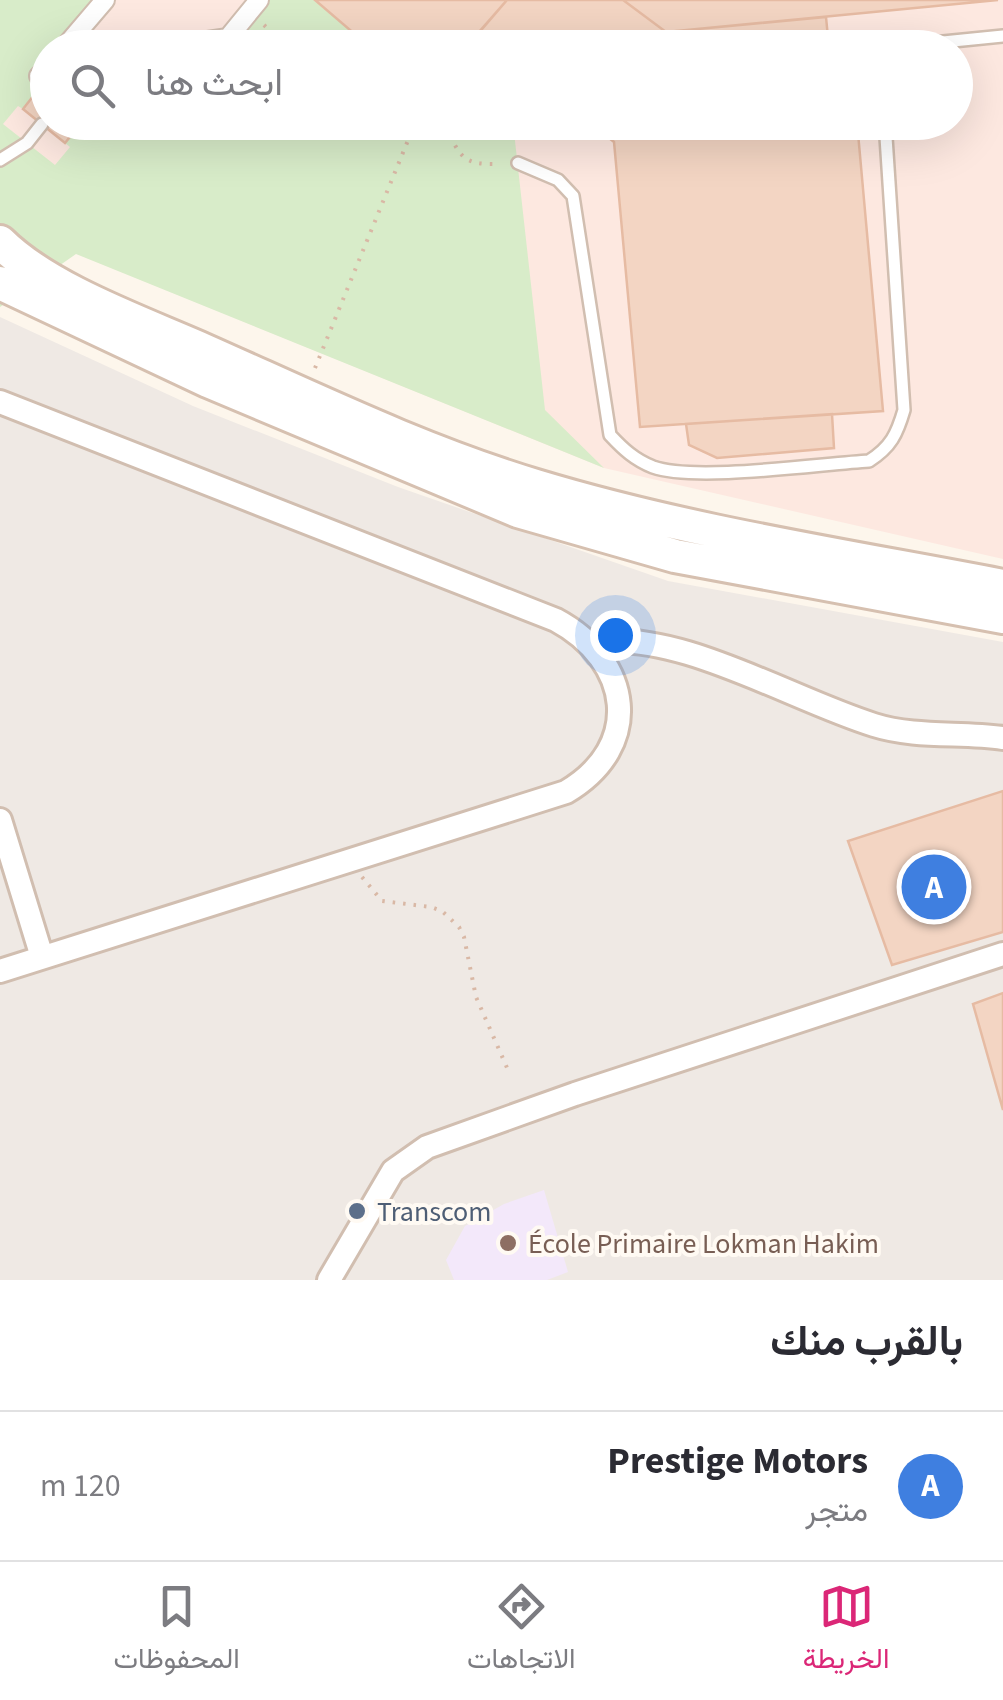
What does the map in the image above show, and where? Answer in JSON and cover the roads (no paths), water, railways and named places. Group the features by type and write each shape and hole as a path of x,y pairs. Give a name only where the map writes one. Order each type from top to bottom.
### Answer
{"main road":[{"path":"0,242 28,266 81,294 416,443 537,486 688,526 1003,586"},
{"path":"0,284 174,366 518,511 675,556 1003,617"}],"street":[{"path":"79,30 105,0"},
{"path":"234,30 254,6"},
{"path":"0,402 566,625 591,643 611,673 619,715 610,752 584,782 546,800 0,972"},
{"path":"591,643 638,640 686,652 876,726 1003,738"},
{"path":"0,820 42,957"},
{"path":"329,1280 393,1170 427,1147 575,1094 1003,954"}],"lane":[{"path":"973,39 1003,36"},
{"path":"0,160 30,139"},
{"path":"518,163 558,180 573,196 610,435 627,453 656,468 698,473 869,460 887,450 896,435 904,410 886,140"}],"place":[{"name":"Prestige Motors","path":"934,887"},
{"name":"Transcom","path":"357,1211"},
{"name":"École Primaire Lokman Hakim","path":"508,1243"}]}
